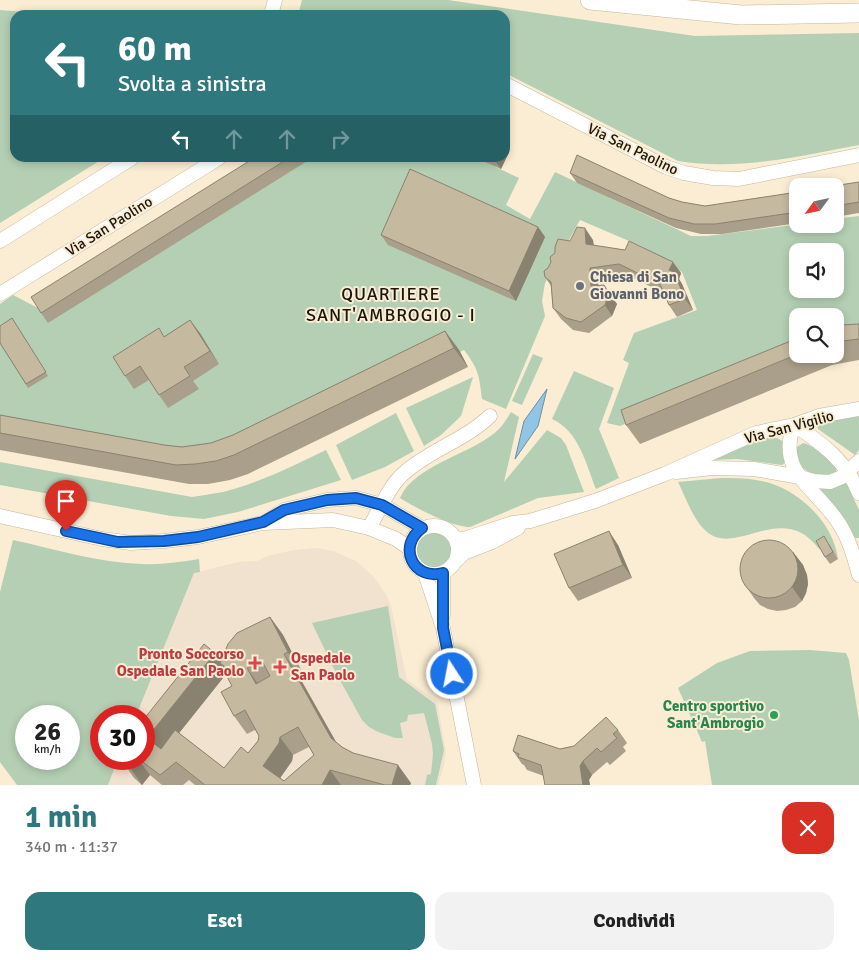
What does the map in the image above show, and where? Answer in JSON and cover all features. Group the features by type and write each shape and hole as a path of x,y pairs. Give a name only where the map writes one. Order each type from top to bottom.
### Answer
{"highway":[{"path":"590,0 741,15 859,13"}],"street":[{"name":"Via San Paolino","path":"510,87 666,167 684,173 713,178 739,179 859,155"},
{"path":"0,241 126,162"},
{"name":"Via San Paolino","path":"0,294 213,162"},
{"name":"Via San Vigilio","path":"455,538 464,539 513,523 530,521 595,501 665,474 756,433 794,425 819,416 859,409"},
{"path":"369,528 387,495 403,473 425,457 480,425 490,416"},
{"path":"859,493 848,473 829,450 794,425 790,435 790,455 793,468 840,524 850,544 859,575"},
{"path":"848,473 859,461"},
{"name":"Via San Vigilio","path":"665,474 712,468 754,468 814,481 830,482 848,473"},
{"path":"263,522 284,510 327,500 356,498 382,505 422,528"},
{"path":"0,516 102,539 130,543 198,537 263,522 332,520 369,528 396,539 409,548"},
{"name":"Via San Vigilio","path":"456,560 464,553 492,542 530,521"},
{"path":"440,526 448,530 455,538 458,548 456,560 451,568 443,573 435,575 425,573 411,559 409,548 414,536 422,528 440,526"},
{"path":"425,573 443,628 474,785"},
{"path":"443,573 443,628"}],"shaded area":[{"name":"Ospedale San Paolo","path":"316,548 333,551 356,561 374,577 387,596 391,606 407,680 437,701 446,752 438,785 108,785 114,770 155,770 155,705 140,705 194,573 238,562 258,561 267,556 294,550"}],"green space":[{"path":"302,0 448,0 695,36 859,33 859,145 792,158 747,163 701,164 678,161 510,76 510,10 299,10"},
{"path":"0,10 10,11 10,162 98,162 0,223"},
{"path":"305,162 485,162 519,178 506,205 530,219 555,172 691,236 707,236 789,225 789,233 844,233 844,218 859,216 859,330 844,333 844,308 789,308 789,353 620,426 607,423 629,363 623,360 634,333 697,310 682,272 642,252 643,247 580,220 545,283 542,301 545,316 506,409 482,399 477,373 464,350 247,456 0,433 0,304 13,295 38,308"},
{"path":"533,354 543,358 522,405 512,401"},
{"path":"574,371 614,388 599,429 619,478 596,489 585,459 575,440 569,431 552,419"},
{"path":"473,377 461,416 441,435 424,446 406,408"},
{"path":"511,412 519,417 504,482 547,430 561,438 566,445 584,492 538,498 470,527 454,524 424,512 400,498 407,486 418,476 489,437 500,428"},
{"path":"396,413 414,451 385,467 352,480 336,445"},
{"path":"859,415 859,450 855,455 818,429 817,424"},
{"path":"777,438 784,442 786,462 782,465 737,459 709,460 752,439"},
{"path":"803,443 821,453 836,468 836,472 821,475 808,472 799,462 797,455 797,447"},
{"path":"326,450 341,480 238,512 204,519 171,516 0,485 0,462 192,497 223,492 250,484"},
{"path":"721,478 747,479 770,483 797,497 820,518 835,545 838,559 829,543 819,549 805,535 790,529 775,529 732,538 719,538 707,532 694,515 678,482"},
{"path":"846,482 859,510 859,538 855,538 845,519 820,489"},
{"path":"438,531 445,534 451,540 454,551 453,559 445,568 438,571 430,571 423,568 415,559 414,547 417,540 426,532"},
{"path":"13,540 93,558 126,563 156,564 199,559 200,572 194,573 140,705 90,705 90,770 114,770 108,785 17,785 0,762 0,592"},
{"path":"388,606 399,677 435,704 444,750 436,785 425,785 427,775 431,774 433,754 424,713 408,715 407,721 400,723 403,738 395,738 369,727 362,720 335,671 312,623"},
{"name":"Centro sportivo Sant'Ambrogio","path":"810,650 846,653 849,660 859,720 859,785 712,785 705,741 702,742 678,688 717,663 750,651"}],"water":[{"path":"547,389 538,426 515,459 524,421"}],"building":[{"path":"577,155 669,198 705,206 789,193 789,213 715,224 694,224 669,218 570,173"},
{"path":"248,162 283,162 41,313 31,297"},
{"path":"410,169 538,227 509,291 381,235"},
{"path":"859,182 859,202 844,204 844,184"},
{"path":"577,227 585,228 586,244 625,250 629,241 673,262 669,270 674,272 685,299 669,305 660,284 619,264 590,268 591,286 604,285 609,293 605,305 581,322 566,318 553,308 551,282 545,277 544,271 551,262 550,257 555,253 558,239 570,241"},
{"path":"12,318 46,372 26,384 0,343 0,326"},
{"path":"190,320 210,351 184,367 190,376 159,395 140,366 125,376 113,357 159,328 164,337"},
{"path":"859,324 859,339 844,341 844,325"},
{"path":"445,331 454,348 234,455 216,461 176,465 0,433 0,415 164,445 182,447 211,443 233,435"},
{"path":"789,342 789,358 626,425 621,410"},
{"path":"609,531 623,565 569,588 554,554"},
{"path":"824,536 833,552 825,557 816,541"},
{"path":"769,540 780,542 790,548 796,558 798,569 796,580 790,590 780,596 769,598 758,596 748,590 742,580 740,569 742,558 748,548 758,542"},
{"path":"270,617 288,652 284,654 331,738 353,753 398,765 392,785 385,785 330,770 322,785 205,785 176,762 160,775 153,770 155,770 155,744 161,749 175,730 224,768 241,747 248,753 258,741 259,736 245,710 234,716 221,692 232,686 224,666 220,663 228,644 237,633","holes":["262,661 270,676 256,684 247,668","298,727 314,755 284,781 263,766 279,743 280,737"]},
{"path":"204,644 215,653 155,728 155,705"},
{"path":"606,717 618,730 613,734 617,738 601,752 597,748 583,761 580,766 583,785 545,785 541,765 518,757 519,754 513,751 518,735 560,749 574,746"}],"place":[{"name":"Chiesa di San Giovanni Bono","path":"580,286"},
{"name":"Pronto Soccorso Ospedale San Paolo","path":"255,663"},
{"name":"Ospedale San Paolo","path":"280,667"},
{"name":"Centro sportivo Sant'Ambrogio","path":"774,715"}],"district":[{"name":"QUARTIERE SANT'AMBROGIO - I","path":"391,304"}],"route":[{"path":"66,531 118,542 164,541 198,537 263,522 284,510 327,500 356,498 372,501 409,519 422,528 414,536 410,544 411,559 416,567 425,573 435,575 443,573 443,628 452,674"}]}
